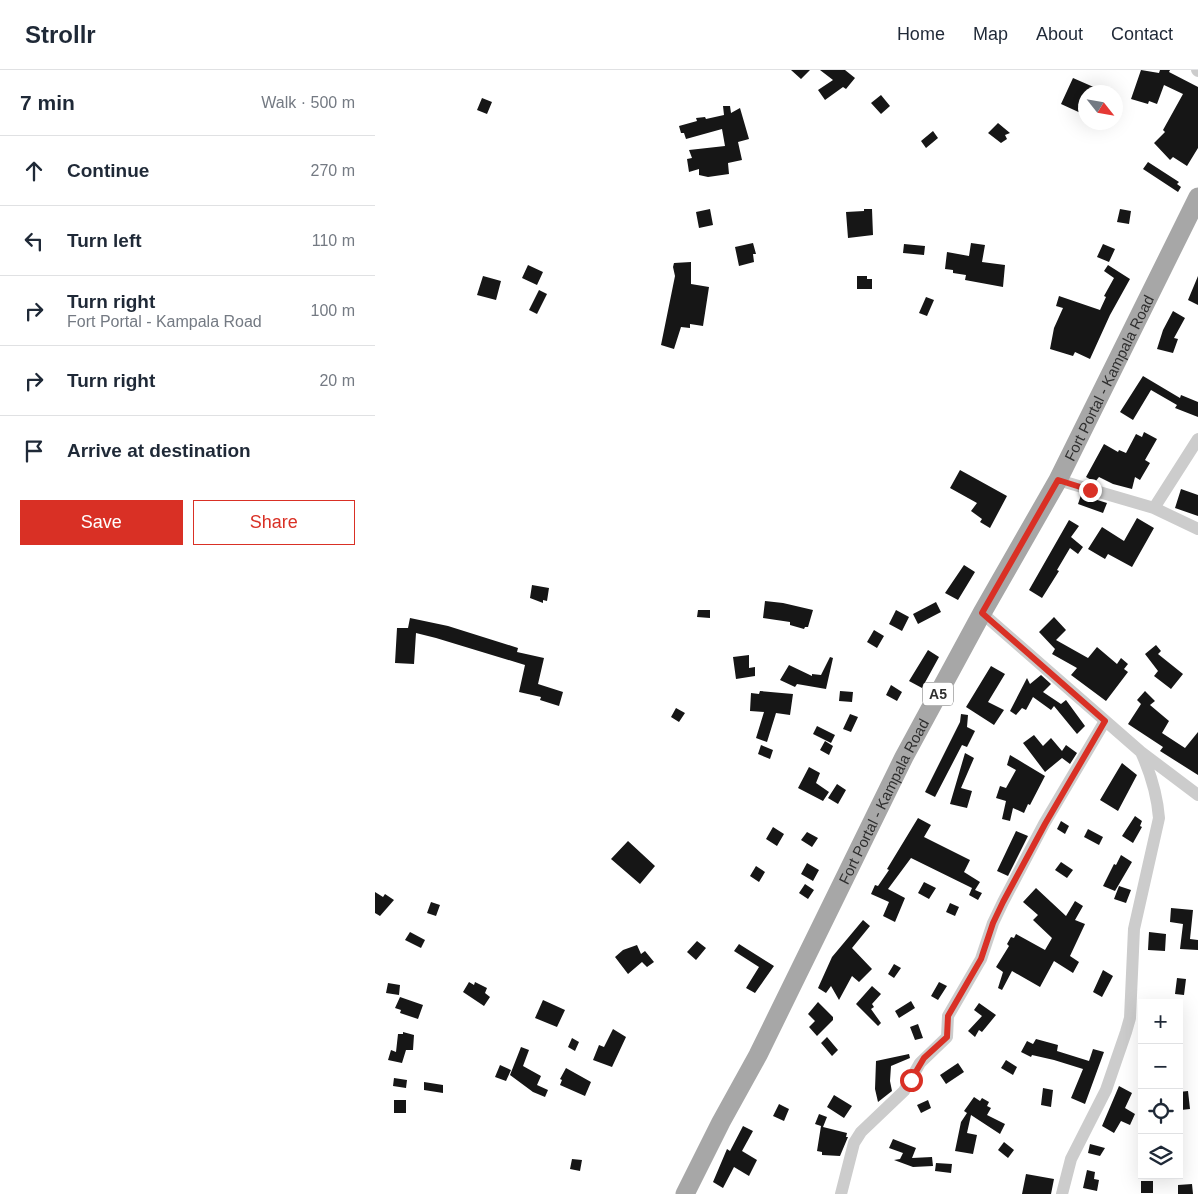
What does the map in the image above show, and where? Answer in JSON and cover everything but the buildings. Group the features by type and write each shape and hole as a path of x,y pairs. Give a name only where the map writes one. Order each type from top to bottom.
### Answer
{"main road":[{"name":"Fort Portal - Kampala Road","path":"685,1194 721,1122 758,1055 905,757 982,613 1058,480 1198,197"}],"street":[{"path":"1155,508 1198,439"},
{"path":"1058,480 1155,508 1198,529"},
{"path":"982,613 1141,752 1198,795"},
{"path":"841,1194 854,1143 861,1132 904,1091 924,1058 947,1037 948,1016 981,959 993,923 1007,894 1105,721"},
{"path":"1062,1194 1071,1159 1105,1090 1130,1018 1134,929 1159,818 1158,800 1152,776 1141,752"}],"route":[{"path":"911,1080 924,1058 943,1043 947,1037 949,1031 948,1016 981,959 993,923 1003,902 1023,862 1105,721 982,613 1058,480 1090,490"}]}
